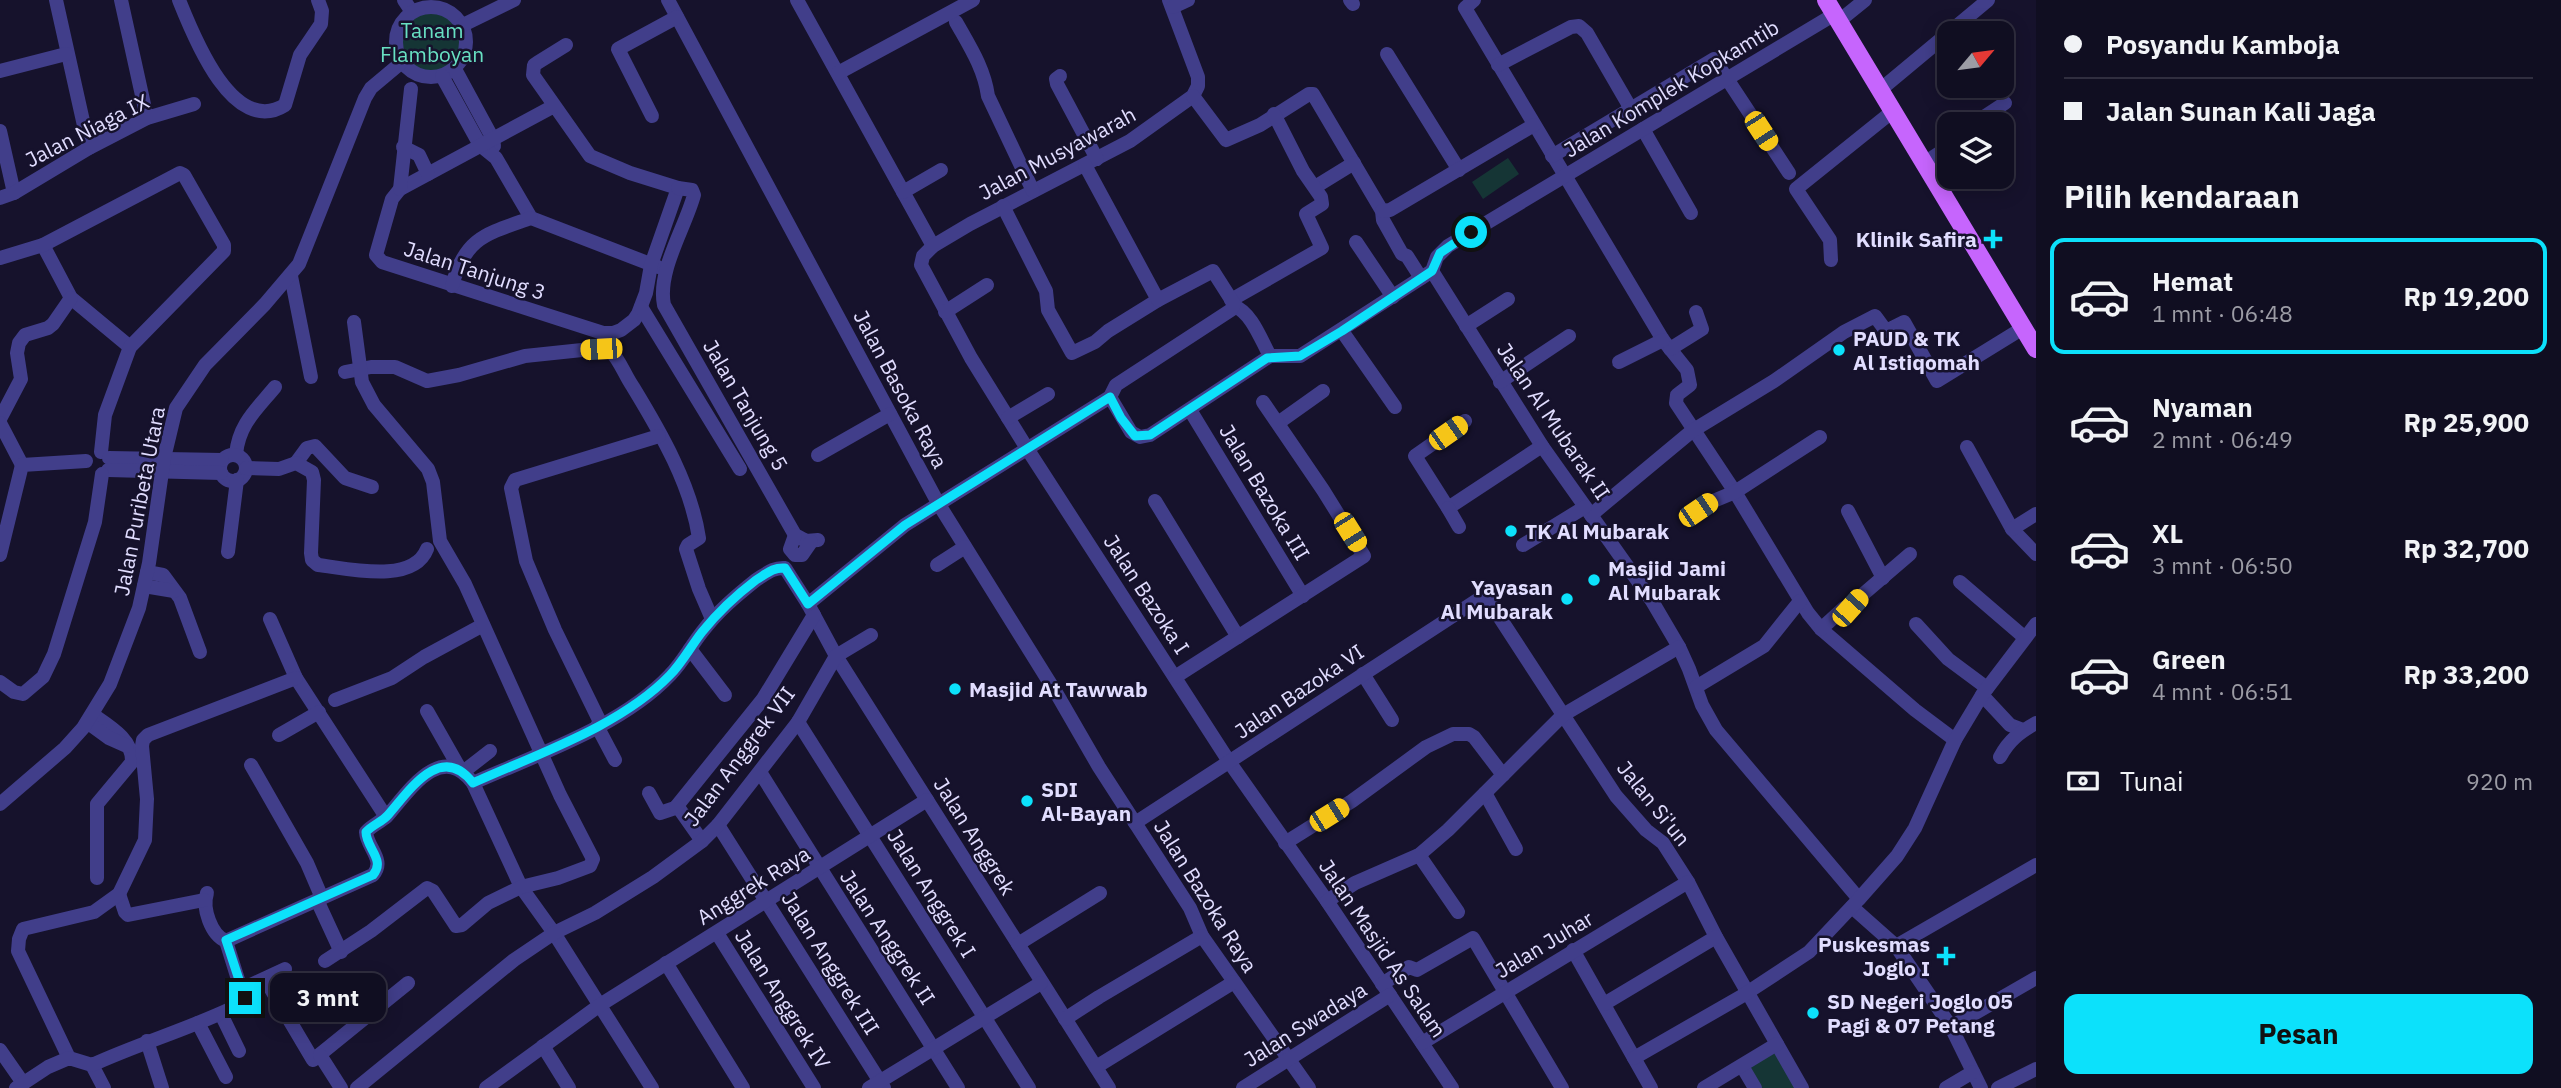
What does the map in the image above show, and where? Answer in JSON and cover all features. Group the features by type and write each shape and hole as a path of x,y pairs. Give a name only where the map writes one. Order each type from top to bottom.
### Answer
{"main road":[{"path":"1833,12 2036,349"}],"street":[{"path":"55,0 89,148"},
{"path":"121,0 147,118"},
{"path":"179,0 212,70 228,92 253,111 275,110 285,105 300,55 321,24 322,11 318,0"},
{"path":"463,26 514,0"},
{"name":"Jalan Basoka Raya","path":"668,0 938,503 1135,823"},
{"path":"797,0 933,246"},
{"path":"838,74 973,0"},
{"path":"1188,0 1171,4 1198,77 1194,94 1224,140 1260,125 1274,114 1322,204 1307,214 1322,248 1232,303"},
{"path":"1474,0 1465,8 1552,156 1567,175 1667,344 1686,370 1690,385 1675,398 1676,403 1692,431 1735,492 1800,601 1821,629 1914,710 1955,740"},
{"name":"Jalan Komplek Kopkamtib","path":"1567,175 1833,12 1865,0"},
{"path":"1880,90 1988,0"},
{"path":"415,5 446,10 456,16 463,26 467,44 465,53 448,72 432,78 420,76 410,70 398,53 397,35 400,26 415,5"},
{"path":"652,116 618,49 677,17"},
{"path":"956,22 979,63 988,96 1033,191"},
{"path":"1498,65 1571,27 1579,26 1587,33 1631,109"},
{"path":"566,45 537,63 533,75 590,156 678,188 651,265 641,307"},
{"path":"0,71 66,54"},
{"path":"1387,54 1459,170"},
{"name":"Jalan Komplek Kopkamtib","path":"1552,156 1714,59 1727,79"},
{"name":"Jalan Puribeta Utara","path":"0,804 65,748 110,684 124,652 145,579 172,423 180,400 205,365 291,276 299,264 365,97 402,62"},
{"path":"448,72 531,218 666,270"},
{"path":"1060,76 1056,79 1057,84 1091,162 1158,300"},
{"path":"1727,79 1789,173"},
{"path":"400,189 411,89"},
{"name":"Jalan Musyawarah","path":"933,246 1003,206 1091,162 1157,123 1194,94"},
{"name":"Jalan Al Mubarak II","path":"1274,114 1309,94 1314,94 1382,211 1383,220 1402,254 1427,275 1466,326 1542,446 1652,601 1679,647 1702,705 1716,730 1856,903 1896,946 1951,1027 1981,1088"},
{"path":"1991,112 2005,103"},
{"name":"Jalan Niaga IX","path":"7,195 147,118 194,104"},
{"path":"400,189 554,106"},
{"path":"1831,260 1830,240 1796,188 1893,111"},
{"path":"1382,211 1388,211 1534,125"},
{"path":"1643,129 1690,213"},
{"path":"0,131 7,195"},
{"path":"403,147 419,155 428,174"},
{"path":"1924,163 1937,154"},
{"path":"1315,187 1354,163"},
{"path":"903,191 941,170"},
{"path":"0,258 43,245 177,174 184,175 225,245 224,251 130,347 105,415 105,464 95,522 54,654 43,677 23,694 14,692 0,682"},
{"path":"1110,397 1131,432 1140,437 1150,435 1270,356 1300,356 1342,331 1427,275 1437,257 1448,246 1567,175"},
{"name":"Jalan Tanjung 5","path":"678,188 692,190 694,195 666,270 662,297 664,304 795,535 801,540 815,541"},
{"name":"Jalan Tanjung 3","path":"400,189 393,199 376,255 382,262 603,333 621,330 634,320 641,307"},
{"path":"1003,206 1046,291 1048,310 1072,353 1095,342 1158,300 1213,271 1232,303 1251,322 1270,356"},
{"path":"452,286 458,263 480,238 531,218"},
{"path":"1356,242 1393,297"},
{"path":"43,245 71,298 130,347"},
{"name":"Jalan Bazoka I","path":"933,246 923,256 921,265 945,312 1028,450 1230,763"},
{"path":"291,276 311,377"},
{"path":"945,312 988,285"},
{"path":"0,555 22,464 0,421 21,379 17,353 19,343 25,335 53,324 71,298"},
{"path":"1466,326 1508,299"},
{"path":"649,793 660,813 676,807 762,699 811,609 905,525 1110,397 1116,385 1231,310 1232,303"},
{"name":"Jalan Tanjung 5","path":"641,307 740,469"},
{"path":"1619,362 1702,329 1696,312"},
{"path":"1523,545 1588,511 1692,431 1774,381 1843,332 1875,316 1885,331 1903,322 1937,381 2023,328"},
{"path":"324,961 341,952 427,888 433,891 456,926 463,925 488,903 521,887 558,878 590,866 593,859 560,795 465,584 440,541 433,482 428,469 374,405 368,393 360,368 354,322"},
{"path":"1342,331 1395,407"},
{"path":"1500,382 1569,336"},
{"path":"119,894 128,915 206,897 211,926 221,940 226,941 373,875 377,871 378,862 366,832 386,817 416,781 445,766 465,774 541,752 599,725 647,697 671,674 712,620 687,549 688,545 699,538 694,511 622,364 610,351 582,350 525,356 459,375 426,381 395,367 360,368 345,372"},
{"path":"237,481 225,478 226,462 244,425 275,387"},
{"path":"1278,424 1323,391"},
{"path":"1008,418 1048,394"},
{"path":"1175,677 1362,558 1363,554 1263,402"},
{"name":"Jalan Bazoka III","path":"1190,411 1303,596"},
{"path":"818,455 890,414"},
{"path":"1459,527 1415,456 1465,421"},
{"path":"723,440 738,431"},
{"path":"615,760 526,561 511,488 515,480 659,436"},
{"path":"1698,510 1735,492 1820,437"},
{"path":"246,468 279,469 296,464 307,448 314,446 345,478 372,487"},
{"path":"1448,508 1542,446"},
{"path":"1967,447 2012,528 2036,554"},
{"path":"22,464 86,461 93,452 105,464"},
{"path":"86,461 90,472 105,464 226,462 243,459 246,473 237,481 228,552"},
{"path":"296,464 312,472 314,480 311,553 315,563 387,573 418,561 426,549"},
{"path":"1155,501 1238,637"},
{"path":"1848,511 1883,578"},
{"path":"2012,528 2036,514"},
{"path":"937,565 965,547"},
{"path":"1821,629 1844,608 1850,608 1910,554"},
{"name":"Jalan Anggrek","path":"712,620 732,598 777,567 785,568 836,656 1109,1088"},
{"path":"145,579 174,591 180,598 200,652"},
{"path":"1960,582 2024,637"},
{"name":"Jalan Bazoka VI","path":"1135,823 1482,596 1486,596 1563,715"},
{"path":"1696,687 1764,646 1800,601"},
{"path":"270,620 296,678 386,817"},
{"path":"1916,624 1948,659 1984,692 2010,725 2029,727"},
{"path":"1634,1058 1749,992 1809,952 1856,903 1897,856 1914,828 1955,740 1984,692 2036,624"},
{"path":"335,701 392,678 484,625"},
{"path":"836,656 871,635"},
{"path":"1327,901 1355,883 1419,855 1448,830 1563,715 1679,647"},
{"path":"690,649 725,695"},
{"name":"Jalan Anggrek VII","path":"357,1088 514,960 554,933 653,877 702,841 718,825 797,722 836,656"},
{"path":"1363,674 1392,720"},
{"path":"97,878 97,804 132,762 135,746 148,734 296,678"},
{"path":"427,711 465,774 521,887 554,933 652,1088"},
{"path":"279,735 318,712"},
{"path":"92,713 116,742 135,746"},
{"path":"69,1058 19,951 20,934 27,927 94,912 119,894 145,840 147,809 135,746 92,713"},
{"name":"Jalan Si'un","path":"1563,715 1616,796 1646,830 1663,843 1688,882 1716,937 1802,1088"},
{"name":"Jalan Anggrek I","path":"797,722 1029,1088"},
{"path":"2000,757 2007,743 2029,727"},
{"path":"1285,843 1352,801 1443,737 1461,733 1474,737 1503,775"},
{"path":"465,774 490,751"},
{"name":"Jalan Masjid As Salam","path":"1230,763 1327,901 1451,1088"},
{"path":"250,765 307,863 341,952"},
{"name":"Jalan Anggrek II","path":"760,772 958,1088"},
{"path":"1485,793 1516,849"},
{"name":"Anggrek Raya","path":"486,1088 501,1083 543,1046 600,1005 927,800"},
{"path":"676,807 681,809 702,841"},
{"name":"Jalan Bazoka Raya","path":"1135,823 1196,918 1202,936 1286,1060"},
{"name":"Jalan Anggrek III","path":"718,825 768,901 878,1086"},
{"path":"1419,855 1458,912"},
{"path":"1896,946 2036,864"},
{"name":"Jalan Juhar","path":"1422,1043 1688,882"},
{"path":"1018,944 1100,893"},
{"name":"Jalan Anggrek IV","path":"717,933 814,1088"},
{"path":"1065,1020 1202,936"},
{"path":"1604,1004 1716,937"},
{"name":"Jalan Swadaya","path":"1243,1088 1386,990 1409,967 1417,970 1473,938 1507,992"},
{"path":"0,1050 20,1086 48,1067 69,1058 92,1065 221,1014 245,1002 226,941"},
{"path":"1573,950 1651,1088"},
{"path":"666,963 743,1088"},
{"path":"242,989 285,969"},
{"path":"1951,1027 2036,978"},
{"path":"265,979 312,1060 408,983"},
{"path":"1096,1067 1234,982"},
{"path":"878,1086 1041,983"},
{"path":"1507,992 1562,1088"},
{"path":"221,1014 239,1051"},
{"path":"198,1023 226,1077"},
{"path":"147,1041 162,1088"},
{"path":"1704,1088 1777,1044"},
{"path":"543,1046 569,1088"},
{"path":"320,1055 341,1088"},
{"path":"1286,1060 1301,1088"},
{"path":"1286,1060 1309,1088"},
{"path":"92,1065 104,1088"},
{"path":"1742,1066 1755,1088"},
{"path":"1998,1088 2036,1069"},
{"path":"1946,1088 1973,1072"}],"green space":[{"name":"Tanam Flamboyan","path":"431,7 456,17 466,42 456,67 431,77 406,67 396,42 406,17"},
{"path":"1508,158 1519,174 1483,199 1472,182"},
{"path":"1772,1047 1798,1088 1760,1088 1746,1063"}],"place":[{"name":"Klinik Safira","path":"1993,239"},
{"name":"PAUD & TK Al Istiqomah","path":"1839,350"},
{"name":"TK Al Mubarak","path":"1511,531"},
{"name":"Masjid Jami Al Mubarak","path":"1594,580"},
{"name":"Yayasan Al Mubarak","path":"1567,599"},
{"name":"Masjid At Tawwab","path":"955,689"},
{"name":"SDI Al-Bayan","path":"1027,801"},
{"name":"Puskesmas Joglo I","path":"1946,956"},
{"name":"SD Negeri Joglo 05 Pagi & 07 Petang","path":"1813,1013"}],"route":[{"path":"245,998 226,940 373,875 379,868 366,832 386,817 416,781 445,766 460,769 473,783 601,724 647,697 671,674 702,632 732,598 768,572 777,567 785,568 808,604 905,525 1110,397 1135,436 1150,435 1270,356 1300,356 1342,331 1432,271 1440,253 1471,232"}]}
